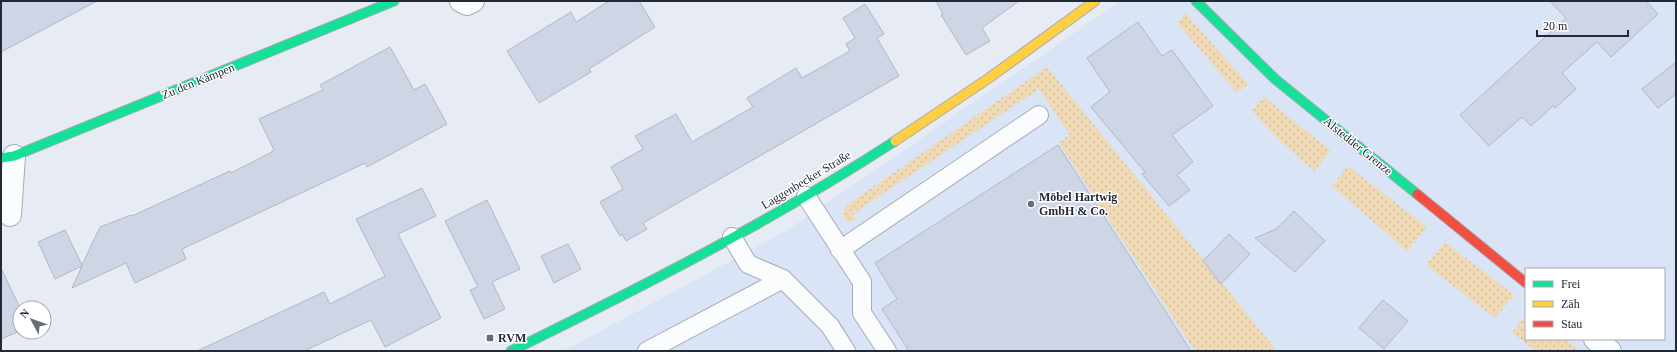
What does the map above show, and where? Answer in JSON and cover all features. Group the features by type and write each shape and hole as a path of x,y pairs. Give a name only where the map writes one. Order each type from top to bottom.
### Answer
{"street":[{"name":"Zu den Kämpen","path":"7,157 394,1"},
{"path":"461,1 467,4 473,1"},
{"name":"Laggenbecker Straße","path":"511,351 732,237 806,196 881,150 967,93 1095,1"},
{"name":"Alstedder Grenze","path":"1196,1 1275,79 1525,282"},
{"path":"7,157 10,215"},
{"path":"1596,340 1610,351"}],"lane":[{"path":"840,250 1039,115"},
{"path":"806,196 862,282 862,313 887,351"},
{"path":"732,237 748,264 783,279 830,326 846,351"},
{"path":"647,351 783,279"}],"shaded area":[{"path":"1121,1 1676,1 1676,351 564,351 786,231"},
{"path":"1185,13 1248,84 1237,93 1178,24"},
{"path":"1047,67 1277,351 1195,351 1059,143 1070,135 1039,89 853,214 856,220 847,222 842,213 847,205"},
{"path":"1264,97 1331,151 1314,171 1279,140 1252,111"},
{"path":"1348,166 1427,227 1407,251 1332,186"},
{"path":"1445,242 1514,295 1495,318 1426,265"},
{"path":"1525,316 1525,340 1566,340 1580,351 1536,351 1512,333"}],"building":[{"path":"1,1 97,1 1,52"},
{"path":"609,1 639,1 655,27 589,69 591,72 539,103 507,51 571,12 576,22"},
{"path":"936,1 1019,1 982,28 990,41 966,55 941,15 943,14"},
{"path":"1550,1 1646,1 1658,14 1611,57 1597,42 1562,73 1576,89 1555,108 1553,106 1531,126 1522,117 1489,146 1460,115 1566,18"},
{"path":"865,4 884,34 877,38 899,76 643,223 647,229 626,241 622,234 620,236 600,202 623,189 611,167 643,149 635,136 676,114 692,142 753,107 747,98 796,68 802,78 850,51 846,44 855,38 843,18"},
{"path":"1138,22 1162,56 1172,50 1213,106 1172,135 1193,162 1177,175 1190,190 1169,206 1142,174 1145,172 1091,107 1110,92 1087,58"},
{"path":"390,47 414,90 425,84 447,124 367,167 365,163 182,249 186,259 135,283 126,263 72,288 82,266 55,279 38,242 65,230 82,265 100,227 131,215 132,216 230,171 231,173 270,153 274,150 259,119 323,90 320,85"},
{"path":"1676,62 1676,94 1658,108 1642,89"},
{"name":"Möbel Hartwig GmbH & Co.","path":"1058,145 1191,351 909,351 882,309 897,299 875,263"},
{"path":"422,188 436,216 398,234 441,318 385,347 371,320 304,351 197,351 324,292 330,304 385,276 356,219"},
{"path":"487,200 520,269 492,282 505,309 484,319 470,290 478,287 445,221"},
{"path":"1294,211 1325,241 1295,272 1255,238 1276,229"},
{"path":"1229,234 1250,254 1221,284 1203,261"},
{"path":"568,244 581,269 554,283 541,256"},
{"path":"1,268 16,300 12,300 12,334 1,339"},
{"path":"1383,300 1408,321 1384,349 1359,328"}],"traffic: fast":[{"path":"1,158 14,156 394,1"},
{"path":"1196,1 1275,79 1417,194"},
{"path":"511,351 658,278 754,226 802,199 895,141"}],"traffic: slow":[{"path":"895,141 989,78 1095,1"}],"traffic: jam":[{"path":"1417,194 1525,282"}],"place":[{"name":"Möbel Hartwig GmbH & Co.","path":"1031,204"},
{"name":"RVM","path":"490,338"}]}
